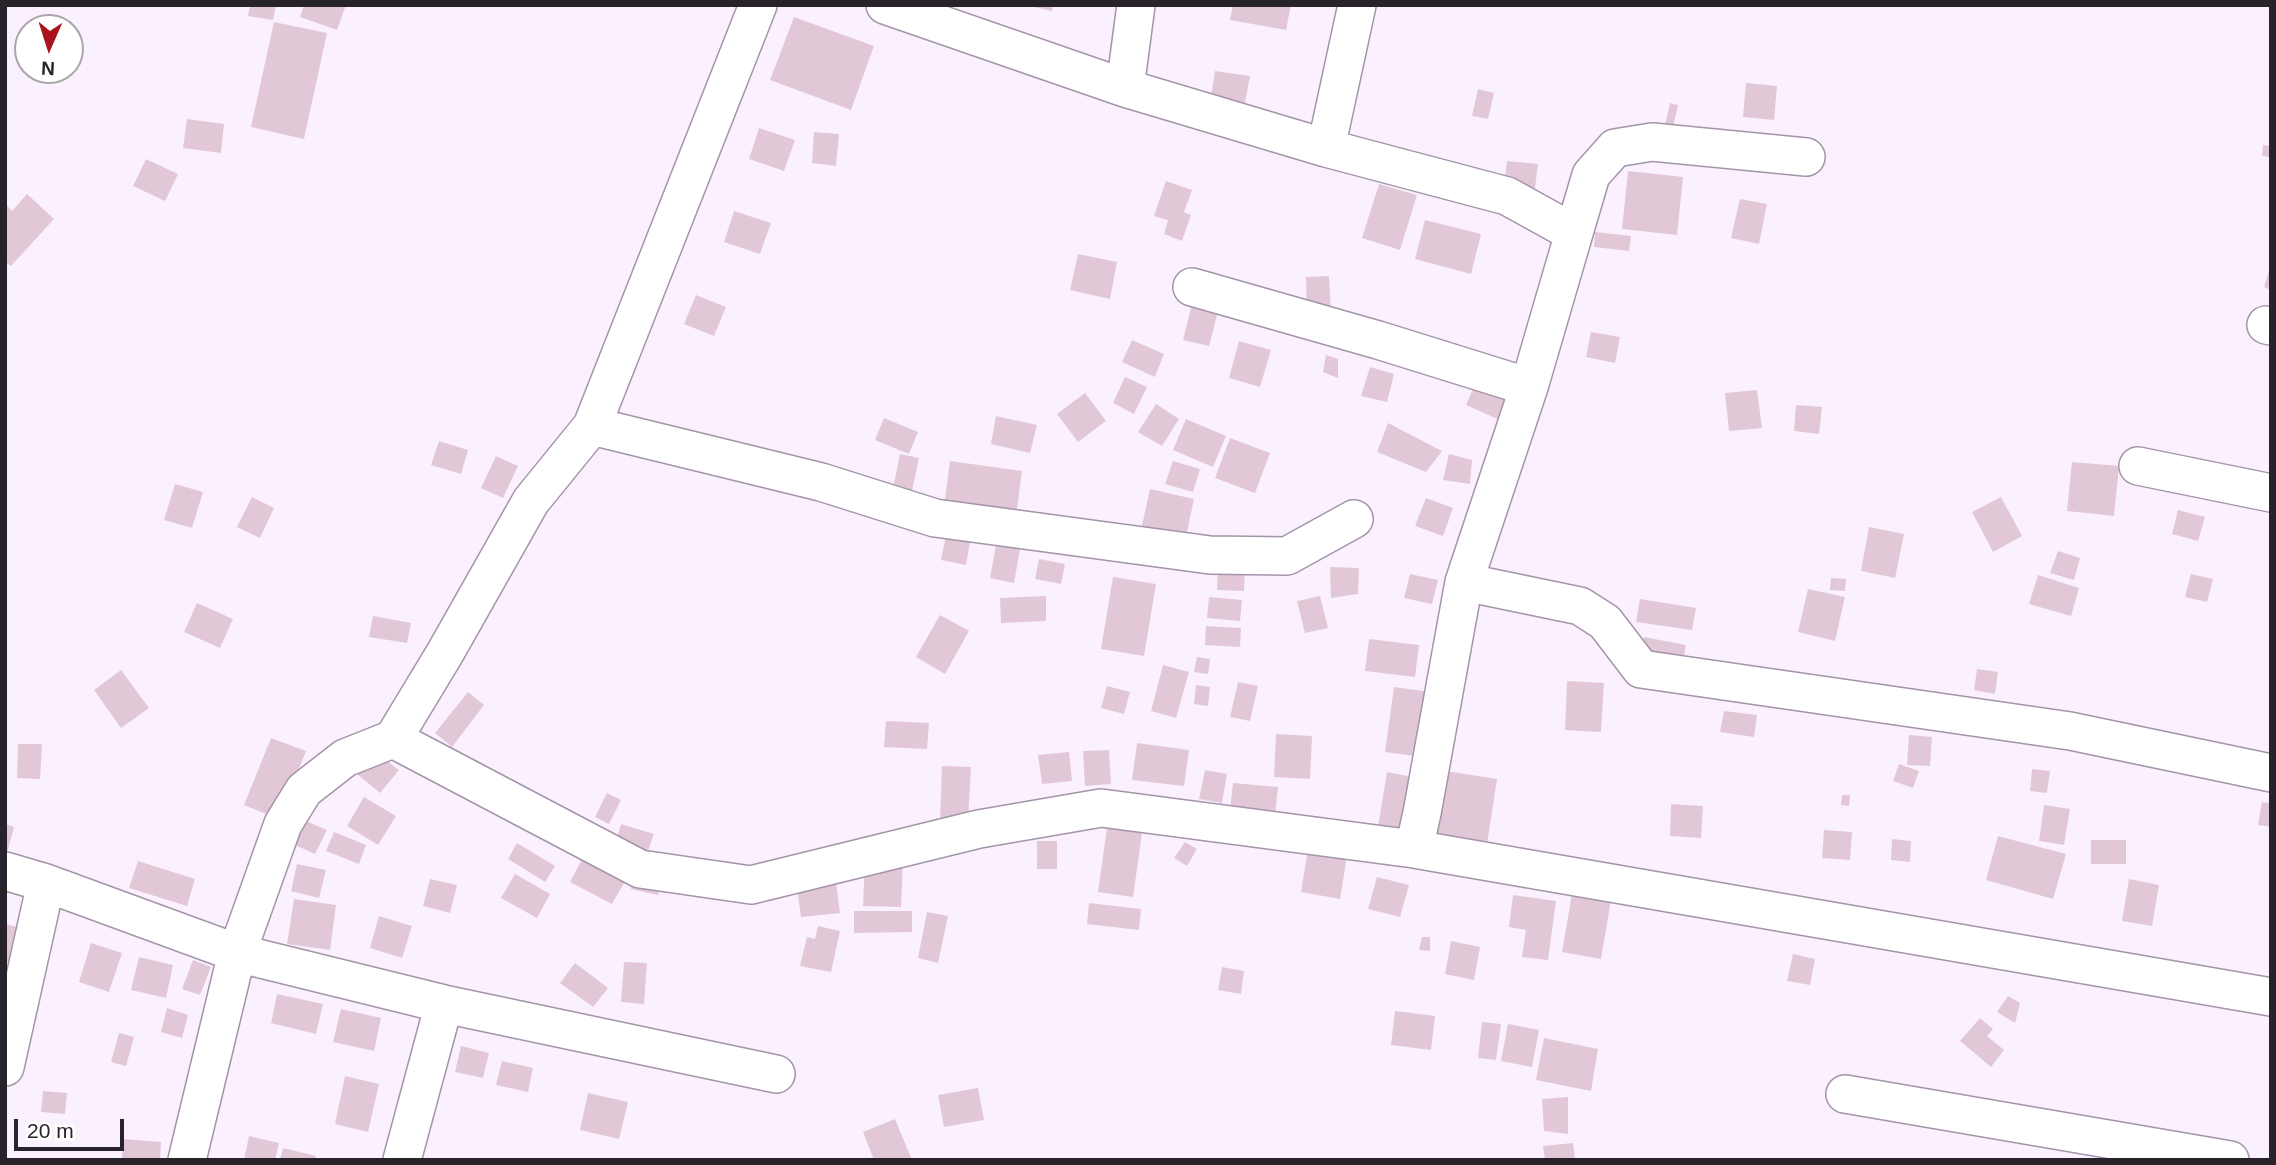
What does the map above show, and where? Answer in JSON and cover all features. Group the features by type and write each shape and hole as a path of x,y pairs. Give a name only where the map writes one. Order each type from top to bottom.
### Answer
{"street":[{"path":"187,1160 237,953 284,824 304,790 345,758 393,739 531,501 592,426 758,5"},
{"path":"885,5 964,19 1125,88 1326,148 1507,196 1574,233"},
{"path":"1125,88 1136,5"},
{"path":"1326,148 1357,5"},
{"path":"1414,849 1464,582 1529,387 1591,175 1615,148 1652,142 1805,157"},
{"path":"1192,287 1378,340 1529,387"},
{"path":"592,426 821,482 934,518 1210,555 1287,556 1354,519"},
{"path":"2138,466 2271,492"},
{"path":"1464,582 1580,606 1605,622 1641,670 2070,731 2271,773"},
{"path":"393,739 640,869 751,885 979,829 1101,808 1414,849 2271,997"},
{"path":"5,871 46,883 237,953 444,1004 776,1074"},
{"path":"5,1067 46,883"},
{"path":"402,1160 444,1004"},
{"path":"1845,1094 2230,1160"}],"building":[{"path":"250,5 276,5 273,20 248,16"},
{"path":"304,5 346,5 337,30 300,17"},
{"path":"1025,5 1053,5 1052,11"},
{"path":"1233,5 1291,5 1286,30 1230,20"},
{"path":"794,17 874,46 851,110 770,80"},
{"path":"274,22 327,33 304,139 251,127"},
{"path":"1215,71 1250,76 1244,108 1210,103"},
{"path":"1746,83 1777,86 1774,120 1743,117"},
{"path":"1478,89 1494,93 1488,119 1472,116"},
{"path":"1670,103 1678,105 1672,132 1664,130"},
{"path":"187,119 224,124 221,153 183,148"},
{"path":"759,128 795,140 784,171 749,159"},
{"path":"814,132 839,134 836,166 812,163"},
{"path":"2263,145 2271,146 2271,157 2262,156"},
{"path":"146,159 178,174 165,201 133,186"},
{"path":"1507,161 1538,164 1535,188 1504,184"},
{"path":"1628,171 1683,177 1677,235 1622,229"},
{"path":"1166,181 1192,190 1184,212 1191,215 1182,241 1164,234 1168,220 1154,216"},
{"path":"1379,184 1417,195 1400,250 1362,238"},
{"path":"27,194 54,219 11,266 5,262 5,204 12,211"},
{"path":"1740,199 1767,204 1759,244 1731,238"},
{"path":"734,211 771,223 760,254 724,242"},
{"path":"1425,220 1481,234 1471,274 1415,259"},
{"path":"1595,232 1631,236 1629,251 1594,247"},
{"path":"1078,254 1117,262 1110,299 1070,290"},
{"path":"2271,268 2271,290 2264,287"},
{"path":"1329,276 1331,314 1307,314 1306,277"},
{"path":"696,295 726,307 714,336 684,324"},
{"path":"1192,304 1218,311 1209,346 1183,340"},
{"path":"1591,332 1620,337 1615,363 1586,357"},
{"path":"1132,340 1164,354 1155,377 1122,362"},
{"path":"1239,341 1271,350 1260,387 1229,378"},
{"path":"1326,355 1338,359 1338,378 1323,372"},
{"path":"1370,367 1394,374 1387,402 1361,396"},
{"path":"1125,377 1147,387 1134,414 1113,403"},
{"path":"1477,379 1522,399 1511,425 1466,405"},
{"path":"1757,390 1762,428 1729,431 1725,393"},
{"path":"1085,393 1106,421 1078,442 1057,414"},
{"path":"1156,404 1179,419 1162,446 1138,432"},
{"path":"1796,405 1822,407 1819,434 1794,431"},
{"path":"996,416 1037,425 1030,453 991,444"},
{"path":"884,418 918,432 909,454 875,440"},
{"path":"1186,419 1226,436 1213,467 1173,450"},
{"path":"1388,423 1442,451 1426,472 1377,452"},
{"path":"1230,438 1270,453 1255,493 1215,478"},
{"path":"439,441 468,450 461,474 431,465"},
{"path":"900,454 919,458 911,496 892,493"},
{"path":"1449,454 1472,460 1470,484 1443,480"},
{"path":"496,456 518,466 503,498 481,488"},
{"path":"950,461 1022,471 1015,524 943,514"},
{"path":"1173,461 1200,469 1193,492 1165,484"},
{"path":"2072,462 2119,466 2114,516 2067,511"},
{"path":"175,484 203,492 192,528 164,520"},
{"path":"1150,489 1194,499 1185,541 1141,530"},
{"path":"252,497 274,508 260,538 237,527"},
{"path":"2001,497 2022,536 1993,552 1972,512"},
{"path":"1426,498 1453,508 1443,536 1415,526"},
{"path":"2178,510 2205,517 2198,541 2172,534"},
{"path":"948,525 972,530 966,565 941,560"},
{"path":"1869,527 1904,534 1895,578 1861,571"},
{"path":"998,534 1022,538 1014,583 990,578"},
{"path":"2058,551 2080,558 2074,580 2050,573"},
{"path":"1039,559 1065,564 1061,584 1035,579"},
{"path":"1218,563 1245,564 1244,591 1217,590"},
{"path":"1330,567 1359,568 1358,594 1331,598"},
{"path":"1410,574 1438,580 1432,604 1404,598"},
{"path":"2191,574 2213,579 2207,602 2185,597"},
{"path":"2038,575 2079,588 2071,616 2029,604"},
{"path":"1113,577 1156,584 1144,656 1101,649"},
{"path":"1831,578 1846,579 1845,591 1830,590"},
{"path":"1808,589 1845,597 1835,641 1798,632"},
{"path":"1046,596 1046,621 1001,623 1000,598"},
{"path":"1320,596 1328,628 1305,633 1297,601"},
{"path":"1209,597 1242,600 1240,621 1207,618"},
{"path":"1640,599 1696,608 1692,630 1636,622"},
{"path":"197,603 233,619 220,648 184,632"},
{"path":"940,615 969,631 945,674 916,657"},
{"path":"373,616 411,623 407,643 369,637"},
{"path":"1206,626 1241,628 1240,647 1205,645"},
{"path":"1644,637 1686,645 1682,667 1639,659"},
{"path":"1369,639 1419,645 1415,677 1365,671"},
{"path":"1197,657 1210,659 1208,674 1194,672"},
{"path":"1163,665 1189,672 1176,718 1151,711"},
{"path":"1977,669 1998,672 1995,694 1974,690"},
{"path":"121,670 149,708 121,728 94,690"},
{"path":"1567,681 1604,683 1601,732 1565,730"},
{"path":"1238,682 1258,686 1250,721 1230,717"},
{"path":"1196,685 1210,687 1208,706 1194,704"},
{"path":"1107,686 1130,692 1124,714 1101,708"},
{"path":"1394,687 1438,693 1429,758 1385,752"},
{"path":"468,692 484,705 452,747 435,733"},
{"path":"1724,711 1757,715 1754,737 1720,732"},
{"path":"886,721 929,723 927,749 884,747"},
{"path":"1276,734 1312,736 1310,779 1274,777"},
{"path":"1909,735 1932,737 1930,766 1907,765"},
{"path":"271,738 306,751 279,819 244,805"},
{"path":"1137,743 1189,750 1184,786 1132,780"},
{"path":"18,744 42,744 40,779 17,778"},
{"path":"1109,750 1111,784 1085,786 1083,751"},
{"path":"375,752 399,770 380,793 357,774"},
{"path":"1069,752 1072,781 1042,784 1038,755"},
{"path":"1899,764 1919,771 1913,788 1893,781"},
{"path":"942,766 971,767 968,822 940,821"},
{"path":"2032,769 2050,771 2047,793 2030,791"},
{"path":"1205,770 1227,774 1222,803 1199,799"},
{"path":"1440,770 1497,779 1487,844 1430,835"},
{"path":"1387,772 1413,777 1404,832 1378,827"},
{"path":"1233,783 1278,787 1274,824 1229,819"},
{"path":"607,793 621,800 609,824 595,817"},
{"path":"1842,795 1850,795 1849,806 1841,805"},
{"path":"364,797 396,816 378,845 347,826"},
{"path":"2262,802 2271,803 2271,827 2258,825"},
{"path":"1671,804 1703,806 1701,838 1670,836"},
{"path":"2044,805 2070,809 2064,845 2039,841"},
{"path":"304,820 327,830 315,854 293,844"},
{"path":"1108,821 1143,826 1133,897 1098,892"},
{"path":"5,824 14,827 6,857 5,857"},
{"path":"621,824 654,834 648,851 616,841"},
{"path":"1824,830 1852,832 1850,860 1822,858"},
{"path":"334,832 366,845 359,864 326,851"},
{"path":"1998,836 2066,854 2053,899 1986,880"},
{"path":"1892,839 1911,841 1910,862 1891,860"},
{"path":"2091,840 2126,840 2126,864 2091,864"},
{"path":"1037,841 1057,841 1057,869 1037,869"},
{"path":"1185,842 1197,849 1187,866 1174,858"},
{"path":"517,843 555,866 545,882 508,859"},
{"path":"1308,849 1347,856 1340,899 1301,892"},
{"path":"585,854 628,876 612,904 570,882"},
{"path":"865,860 903,861 901,907 863,906"},
{"path":"138,861 195,879 187,906 129,888"},
{"path":"297,864 326,870 319,898 291,891"},
{"path":"515,874 550,894 537,918 501,898"},
{"path":"633,877 661,883 658,895 631,889"},
{"path":"1377,877 1409,885 1400,917 1368,909"},
{"path":"430,879 457,885 450,913 423,906"},
{"path":"2129,879 2159,885 2152,926 2122,921"},
{"path":"836,882 840,913 801,917 797,887"},
{"path":"1572,894 1611,900 1601,959 1562,952"},
{"path":"1513,895 1556,901 1548,960 1522,957 1526,930 1509,927"},
{"path":"294,899 336,905 330,950 287,944"},
{"path":"1089,903 1141,909 1139,930 1087,924"},
{"path":"854,911 912,911 912,932 854,933"},
{"path":"927,912 948,916 938,963 918,958"},
{"path":"379,916 412,926 402,958 370,948"},
{"path":"5,924 26,929 18,964 5,961"},
{"path":"818,926 840,931 831,972 800,966 807,937 815,939"},
{"path":"1422,937 1430,937 1430,951 1419,950"},
{"path":"1451,941 1480,947 1474,980 1445,974"},
{"path":"91,943 122,953 109,992 79,982"},
{"path":"1793,954 1815,959 1810,985 1787,981"},
{"path":"139,957 173,965 166,998 131,990"},
{"path":"193,960 211,967 200,995 182,989"},
{"path":"624,962 647,963 644,1004 621,1002"},
{"path":"575,963 608,988 593,1007 560,983"},
{"path":"1222,967 1244,971 1241,994 1218,990"},
{"path":"277,994 323,1004 316,1034 271,1023"},
{"path":"2008,996 2020,1003 2015,1023 1997,1012"},
{"path":"167,1008 188,1015 182,1038 161,1032"},
{"path":"341,1009 381,1018 374,1051 333,1042"},
{"path":"1395,1011 1435,1016 1431,1050 1391,1045"},
{"path":"1980,1018 1993,1029 1987,1036 2004,1050 1991,1067 1960,1041"},
{"path":"1482,1022 1501,1024 1496,1060 1478,1058"},
{"path":"1508,1024 1539,1030 1532,1067 1501,1061"},
{"path":"119,1033 134,1037 126,1066 111,1062"},
{"path":"1544,1038 1598,1049 1591,1091 1536,1080"},
{"path":"461,1046 489,1053 483,1078 455,1072"},
{"path":"502,1061 533,1068 528,1092 496,1085"},
{"path":"345,1076 379,1084 368,1132 335,1124"},
{"path":"978,1088 984,1120 944,1127 938,1095"},
{"path":"43,1091 67,1093 65,1114 41,1112"},
{"path":"588,1093 628,1102 619,1139 580,1130"},
{"path":"1568,1097 1568,1134 1544,1131 1542,1099"},
{"path":"895,1119 912,1160 874,1160 863,1132"},
{"path":"249,1136 279,1143 275,1160 244,1160"},
{"path":"123,1139 161,1142 160,1160 122,1160"},
{"path":"1573,1143 1575,1160 1545,1160 1543,1146"},
{"path":"283,1148 316,1156 315,1160 280,1160"}]}
